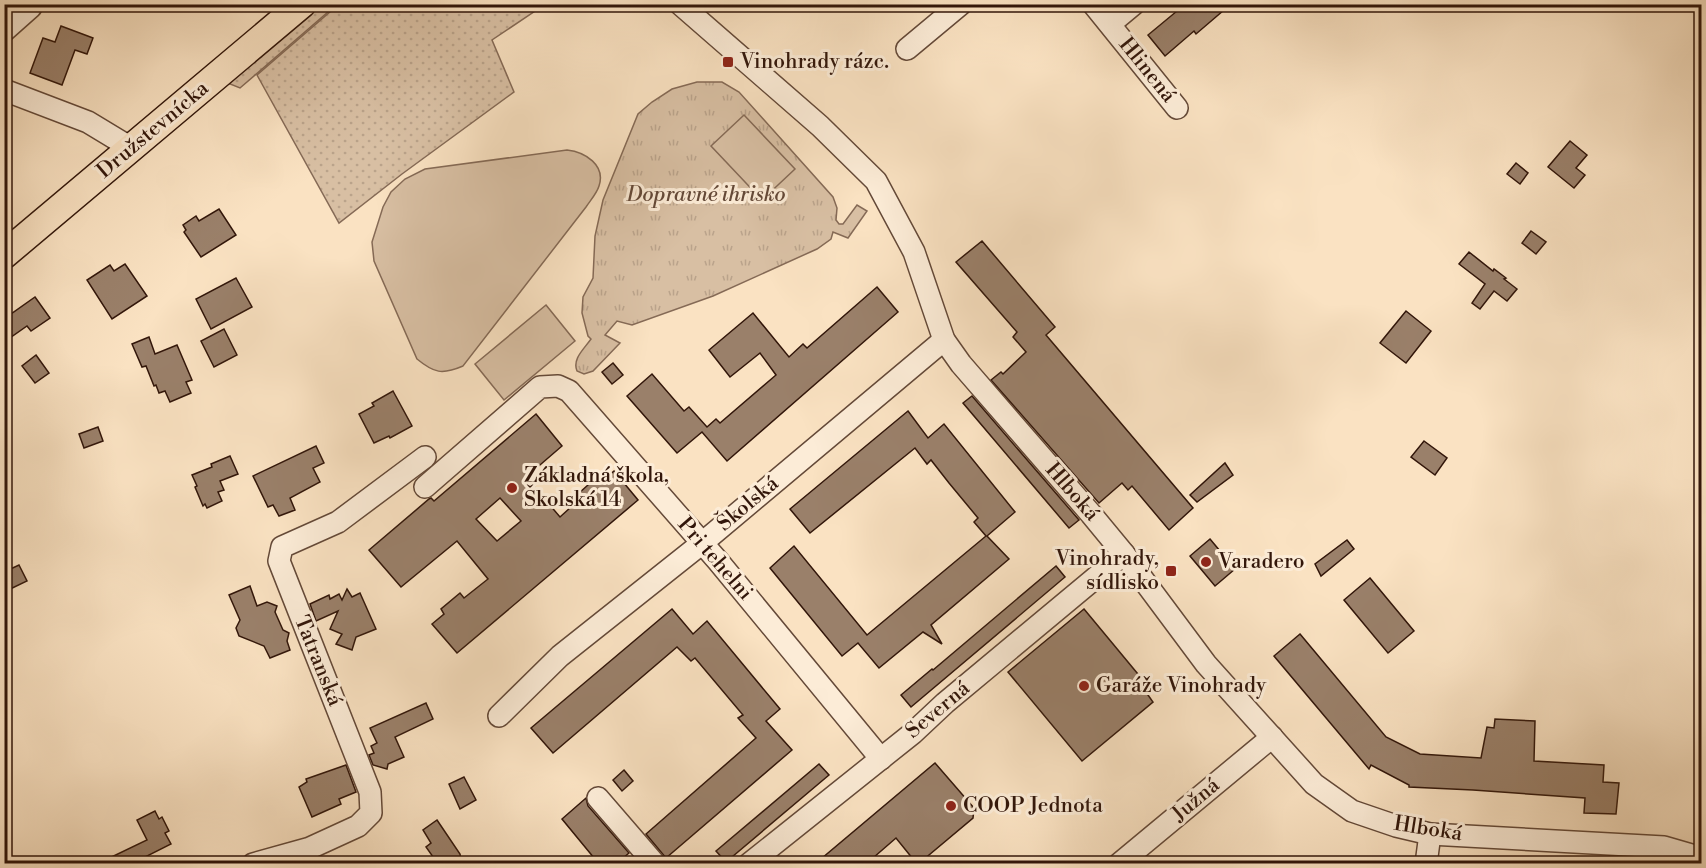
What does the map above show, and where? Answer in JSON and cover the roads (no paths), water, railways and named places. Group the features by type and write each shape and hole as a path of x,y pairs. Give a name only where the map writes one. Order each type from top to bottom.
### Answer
{"main road":[{"name":"Družstevnícka","path":"4,255 302,4"}],"street":[{"name":"Hlboká","path":"680,4 820,126 876,181 914,252 944,340 961,364 1124,554 1198,653 1314,784 1352,811 1396,826 1430,834 1664,847 1701,858"},
{"path":"907,49 961,4"},
{"name":"Hlinená","path":"1093,4 1178,108"},
{"path":"1110,24 1134,4"},
{"path":"4,31 31,7"},
{"path":"4,90 88,122 131,148"},
{"name":"Školská","path":"499,716 560,656 701,544 944,340"},
{"name":"Pri tehelni","path":"424,487 540,387 558,386 569,391 718,561 881,759"},
{"name":"Tatranská","path":"252,864 310,848 358,826 371,813 370,792 279,561 282,547 338,522 425,457"},
{"name":"Severná","path":"749,864 881,759 1124,554"},
{"name":"Južná","path":"1119,864 1272,737"},
{"path":"598,798 655,864"},
{"path":"1426,864 1430,834"}],"place":[{"name":"Vinohrady rázc.","path":"728,62"},
{"name":"Základná škola, Školská 14","path":"512,488"},
{"name":"Varadero","path":"1206,562"},
{"name":"Vinohrady, sídlisko","path":"1171,571"},
{"name":"Garáže Vinohrady","path":"1084,686"},
{"name":"COOP Jednota","path":"951,806"}],"park label":[{"name":"Dopravné ihrisko","path":"706,195"}]}
